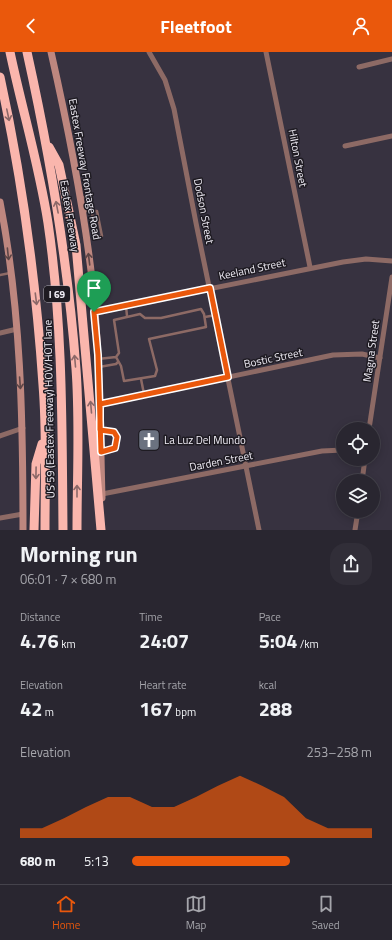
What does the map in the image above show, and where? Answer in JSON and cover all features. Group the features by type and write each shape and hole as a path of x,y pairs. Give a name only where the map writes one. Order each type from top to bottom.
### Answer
{"highway":[{"name":"US 59 (Eastex Freeway) HOV/HOT lane","path":"10,52 40,178 48,223 58,300 61,354 63,530"},
{"name":"Eastex Freeway","path":"27,55 60,227 76,371 77,530"},
{"name":"I 69","path":"0,77 24,197 37,314 43,386 45,435 45,530"},
{"path":"44,139 59,165 76,244 102,530"},
{"path":"34,530 36,464 45,435"}],"main road":[{"name":"Eastex Freeway Frontage Road","path":"51,52 81,198 92,280 100,404 102,530"},
{"path":"0,202 17,329 23,428 23,530"}],"street":[{"name":"Dodson Street","path":"149,52 164,80 174,109 259,530"},
{"name":"Hilton Street","path":"266,52 310,267"},
{"path":"359,67 392,59"},
{"path":"345,146 392,136"},
{"name":"Keeland Street","path":"94,312 310,267 356,260 392,261"},
{"name":"Magna Street","path":"370,422 392,276"},
{"path":"0,333 17,329"},
{"name":"Bostic Street","path":"100,404 333,355 362,354 380,358"},
{"path":"0,436 23,428"},
{"name":"Darden Street","path":"102,494 322,451 336,450"},
{"path":"0,518 23,514"},
{"path":"355,530 357,518"}],"lane":[{"path":"81,198 90,196 92,210 95,237 102,236 97,211 92,210 83,212"},
{"path":"0,275 10,273"},
{"path":"126,306 127,316"},
{"path":"98,363 116,357 119,352 114,320 140,314 145,318 161,318 201,309 206,327 149,339 157,373 155,376 124,381 121,366 116,357"},
{"path":"204,317 216,315"},
{"path":"98,363 116,364 118,362"},
{"path":"141,379 144,395"},
{"path":"100,430 114,432 117,437 115,448 101,452"}],"place":[{"name":"La Luz Del Mundo","path":"149,440"}],"route":[{"path":"94,312 98,355 100,404 100,430 101,452 115,448 117,444 117,437 114,432 100,430 100,404 228,377 210,288 94,312"}]}
